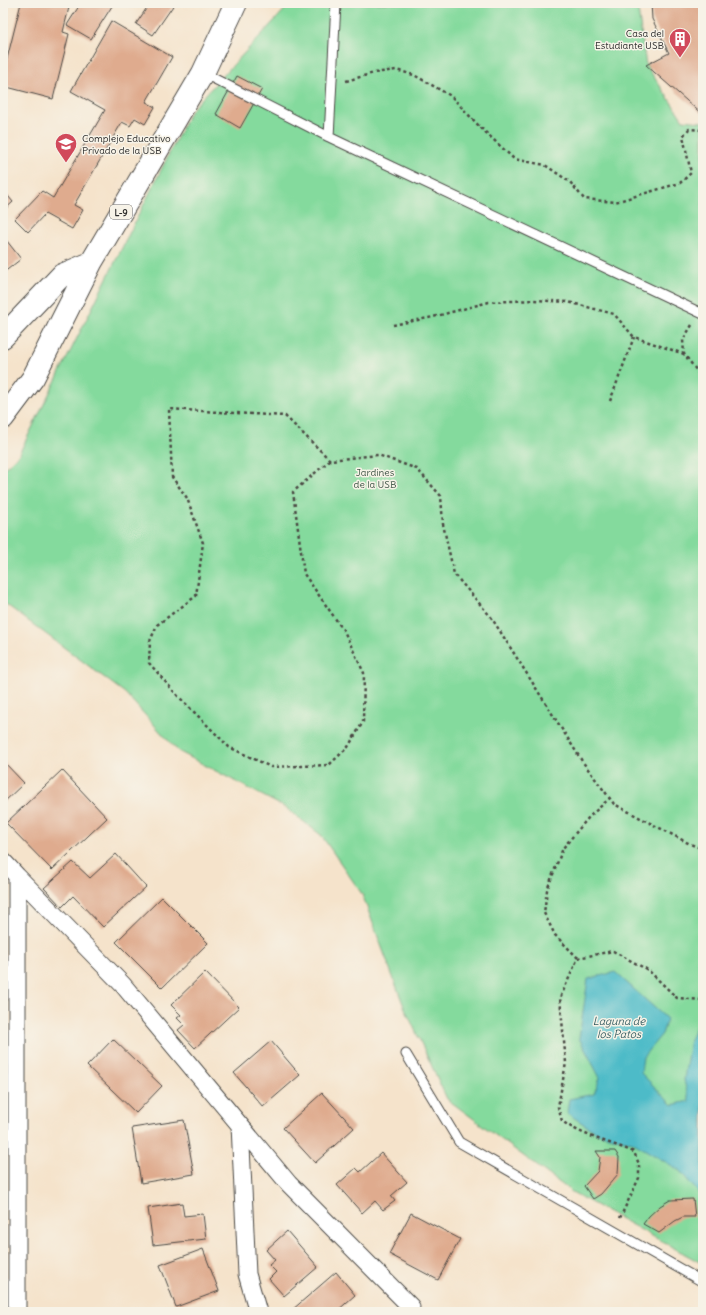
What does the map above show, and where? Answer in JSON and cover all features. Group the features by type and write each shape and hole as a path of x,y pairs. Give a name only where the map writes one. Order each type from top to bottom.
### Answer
{"main road":[{"name":"L-9","path":"3,418 33,378 90,264 203,73 236,3"},
{"path":"3,337 62,275 90,264"}],"street":[{"path":"3,861 123,985 289,1184 411,1307"},
{"path":"17,876 17,1312"},
{"path":"240,1126 247,1274 258,1312"},
{"path":"3,1275 17,1288"}],"lane":[{"path":"329,137 336,3"},
{"path":"203,73 329,137 702,313"},
{"path":"406,1054 459,1142 703,1282"}],"path":[{"path":"332,86 374,73 396,70 414,75 451,96 480,127 514,159 545,165 570,182 584,199 615,202 680,183 691,173 683,136 689,129 703,130"},
{"path":"393,325 433,317 489,302 534,300 568,302 614,314 634,337 684,354"},
{"path":"702,313 683,340 684,354 695,371 703,379"},
{"path":"610,401 634,337"},
{"path":"330,460 285,416 169,409 172,477 186,498 204,543 196,596 157,625 150,641 149,663 177,695 229,747 271,767 329,765 348,747 362,722 364,673 344,631 304,574 293,492 330,460 378,455 417,468 441,496 443,524 454,574 491,617 578,755 614,804 690,844 703,849"},
{"path":"578,958 555,935 544,913 547,890 563,848 589,817 610,798"},
{"path":"578,958 613,951 648,970 677,998 703,1000"},
{"path":"578,958 560,998 566,1063 558,1107 562,1121 573,1129 634,1152 639,1164 639,1178 614,1231"}],"green space":[{"name":"Jardines de la USB","path":"291,3 637,3 646,65 683,120 703,122 703,1264 572,1192 447,1099 403,1004 362,894 321,835 286,808 178,751 125,693 3,602 3,469 18,456 191,110"}],"water":[{"name":"Laguna de los Patos","path":"615,972 667,1019 662,1034 643,1057 641,1073 672,1105 689,1101 684,1080 690,1039 703,1014 703,1198 679,1170 632,1142 597,1133 567,1113 569,1099 594,1094 600,1078 579,1038 588,979"}],"building":[{"path":"21,3 70,3 63,32 69,34 53,99 3,86 3,75"},
{"path":"81,3 114,3 91,39 67,25"},
{"path":"150,3 175,3 153,35 136,24"},
{"name":"Casa del Estudiante USB","path":"651,3 703,3 703,115 646,65 669,53 652,19"},
{"path":"111,21 172,57 146,102 155,107 145,124 135,118 130,126 122,122 74,205 83,210 72,229 45,214 28,232 15,219 42,191 53,198 105,110 71,91"},
{"path":"237,76 262,89 240,128 216,114"},
{"path":"3,190 13,202 3,211"},
{"path":"3,236 21,259 3,273"},
{"path":"3,761 24,783 3,803"},
{"path":"62,770 107,818 52,870 6,823"},
{"path":"116,854 146,887 103,927 73,896 62,907 44,888 73,862 90,878"},
{"path":"162,897 208,943 162,988 116,942"},
{"path":"205,972 239,1007 195,1048 178,1030 184,1025 177,1018 181,1015 171,1005"},
{"path":"113,1039 162,1086 136,1113 87,1066"},
{"path":"271,1041 300,1075 263,1107 234,1073"},
{"path":"322,1093 354,1128 315,1163 283,1128"},
{"path":"184,1120 194,1174 141,1183 132,1128"},
{"path":"596,1151 615,1151 619,1157 618,1174 601,1194 593,1199 584,1186 598,1171 600,1157"},
{"path":"381,1153 407,1182 391,1196 395,1201 383,1210 375,1201 362,1213 337,1185 356,1168 360,1172"},
{"path":"693,1199 695,1217 683,1217 659,1233 643,1224 660,1206 670,1200"},
{"path":"182,1203 184,1216 203,1214 206,1239 153,1245 148,1208"},
{"path":"411,1213 460,1239 438,1280 389,1254"},
{"path":"287,1231 318,1267 284,1296 269,1279 276,1272 269,1265 275,1260 266,1250"},
{"path":"203,1249 219,1291 176,1307 160,1265"},
{"path":"336,1272 355,1295 336,1312 293,1312 292,1310"}],"place":[{"name":"Casa del Estudiante USB","path":"680,58"},
{"name":"Complejo Educativo Privado de la USB","path":"66,164"}]}
